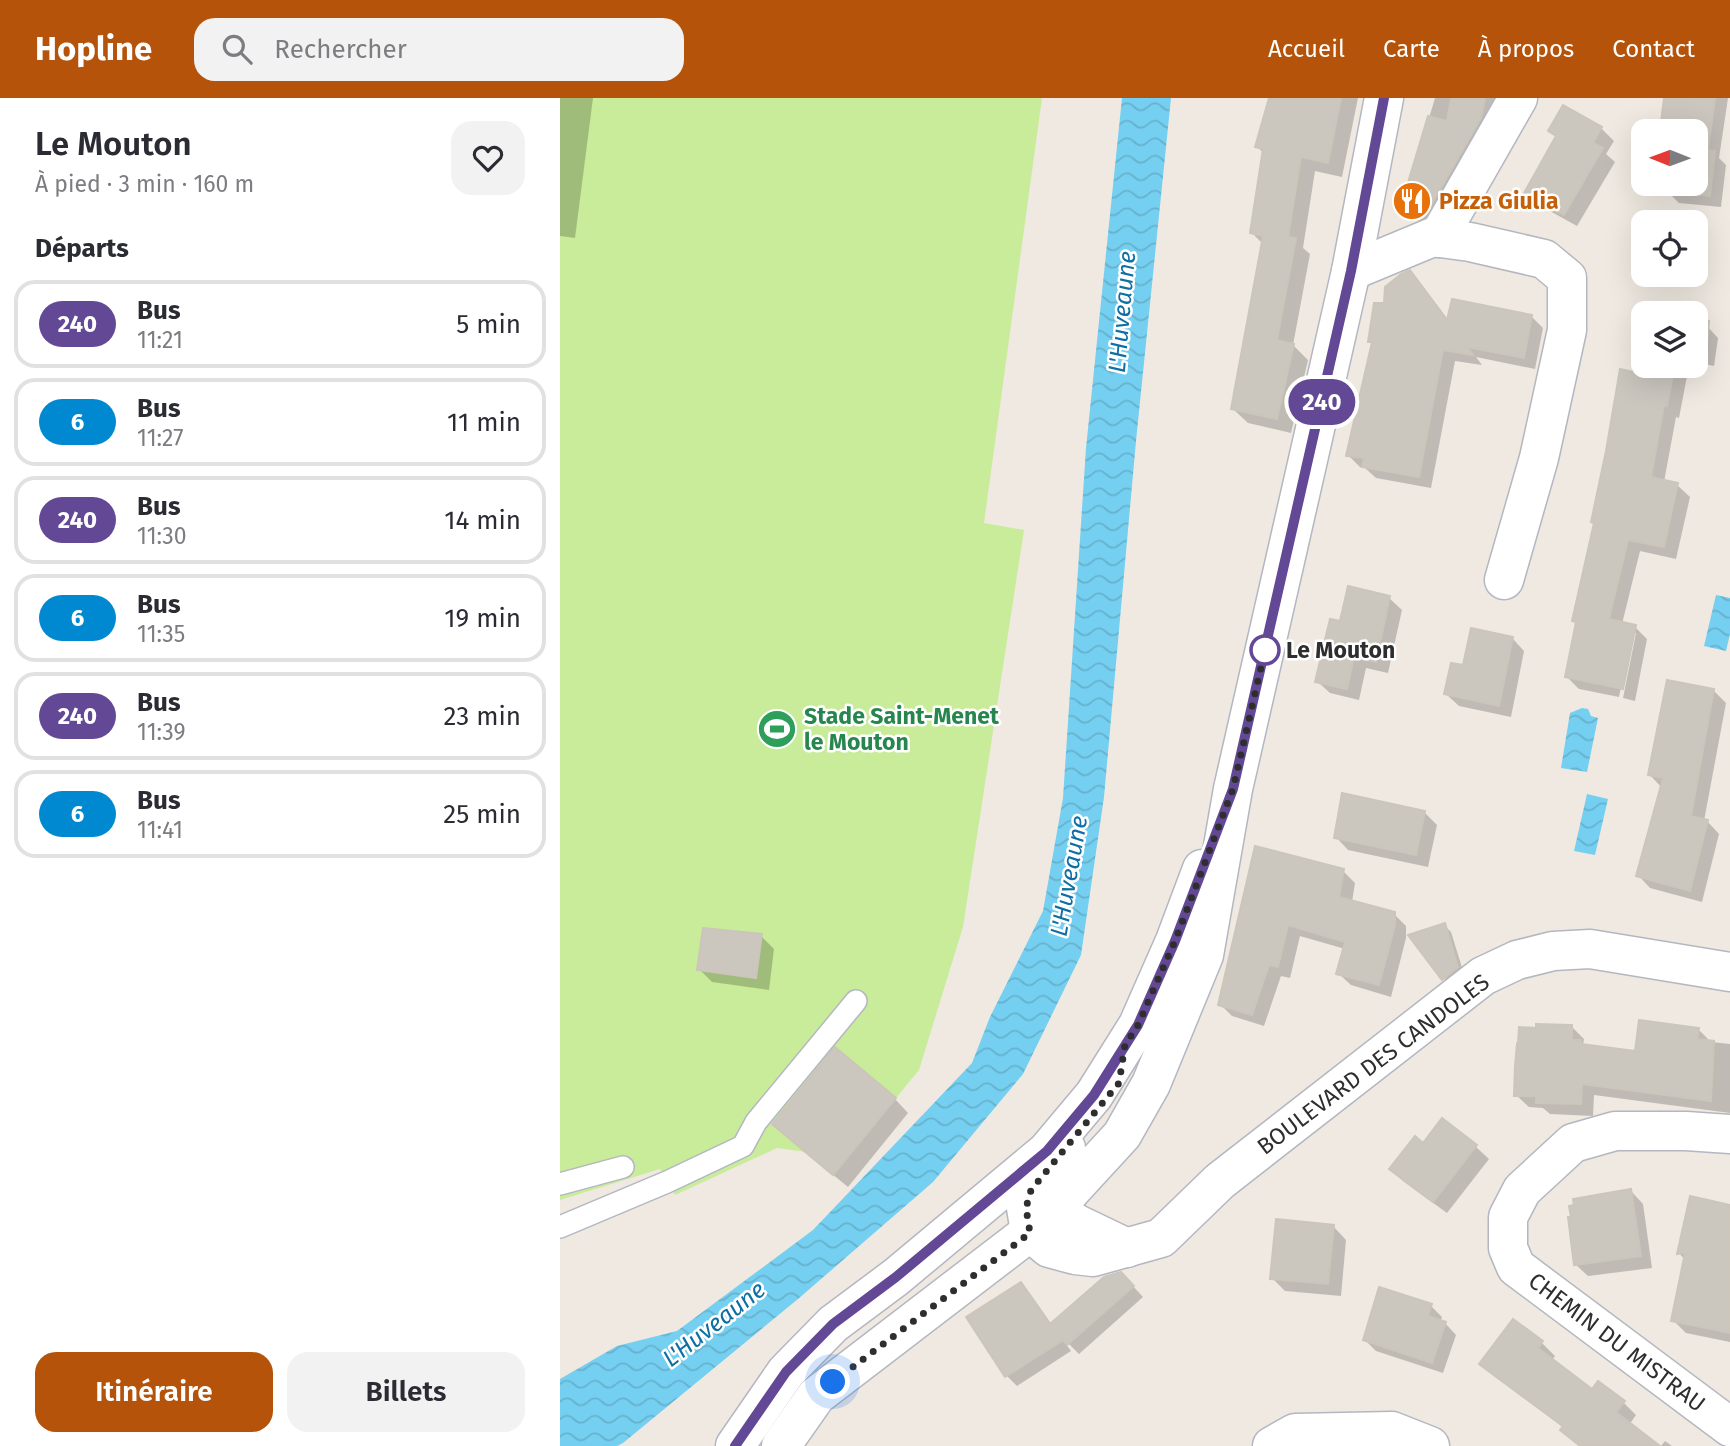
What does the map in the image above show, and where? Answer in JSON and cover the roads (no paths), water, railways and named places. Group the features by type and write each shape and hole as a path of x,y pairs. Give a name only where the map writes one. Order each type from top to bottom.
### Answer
{"street":[{"path":"781,1446 816,1396 1036,1216 1122,1135 1151,1084 1204,955 1233,789 1351,271 1384,98"},
{"path":"1437,238 1518,98"},
{"path":"1351,271 1433,237 1544,259 1567,278 1567,330 1539,458 1504,580"},
{"path":"735,1446 786,1372 833,1324 896,1277 1047,1151 1094,1095 1138,1025 1175,941 1233,789"},
{"name":"BOULEVARD DES CANDOLES","path":"1036,1216 1077,1224 1127,1248 1161,1238 1231,1173 1483,976 1517,960 1553,951 1590,949 1730,972"},
{"path":"1036,1216 1031,1190 1119,1083 1125,1045"},
{"name":"CHEMIN DU MISTRAU","path":"1730,1133 1615,1131 1573,1143 1522,1190 1508,1217 1508,1248 1516,1267 1730,1427"},
{"path":"981,1205 1036,1216"},
{"path":"1272,1446 1295,1433 1392,1431 1430,1446"}],"lane":[{"path":"560,1227 667,1182 743,1146 756,1122 856,1001"},
{"path":"560,1184 623,1167"}],"water":[{"name":"L'Huveaune","path":"1122,98 1171,98 1136,441 1104,797 1081,955 1023,1074 933,1182 798,1299 623,1443 617,1446 560,1446 560,1379 617,1346 677,1331 813,1230 972,1063 990,1017 1043,911 1063,798 1086,448"},
{"path":"1716,595 1730,598 1730,634 1726,651 1704,646"},
{"path":"1582,708 1588,709 1591,716 1598,718 1587,772 1561,768 1570,713"},
{"path":"1587,794 1608,799 1595,855 1574,851"}],"place":[{"name":"Pizza Giulia","path":"1412,201"},
{"name":"Le Mouton","path":"1265,650"},
{"name":"Stade Saint-Menet le Mouton","path":"777,729"}]}
